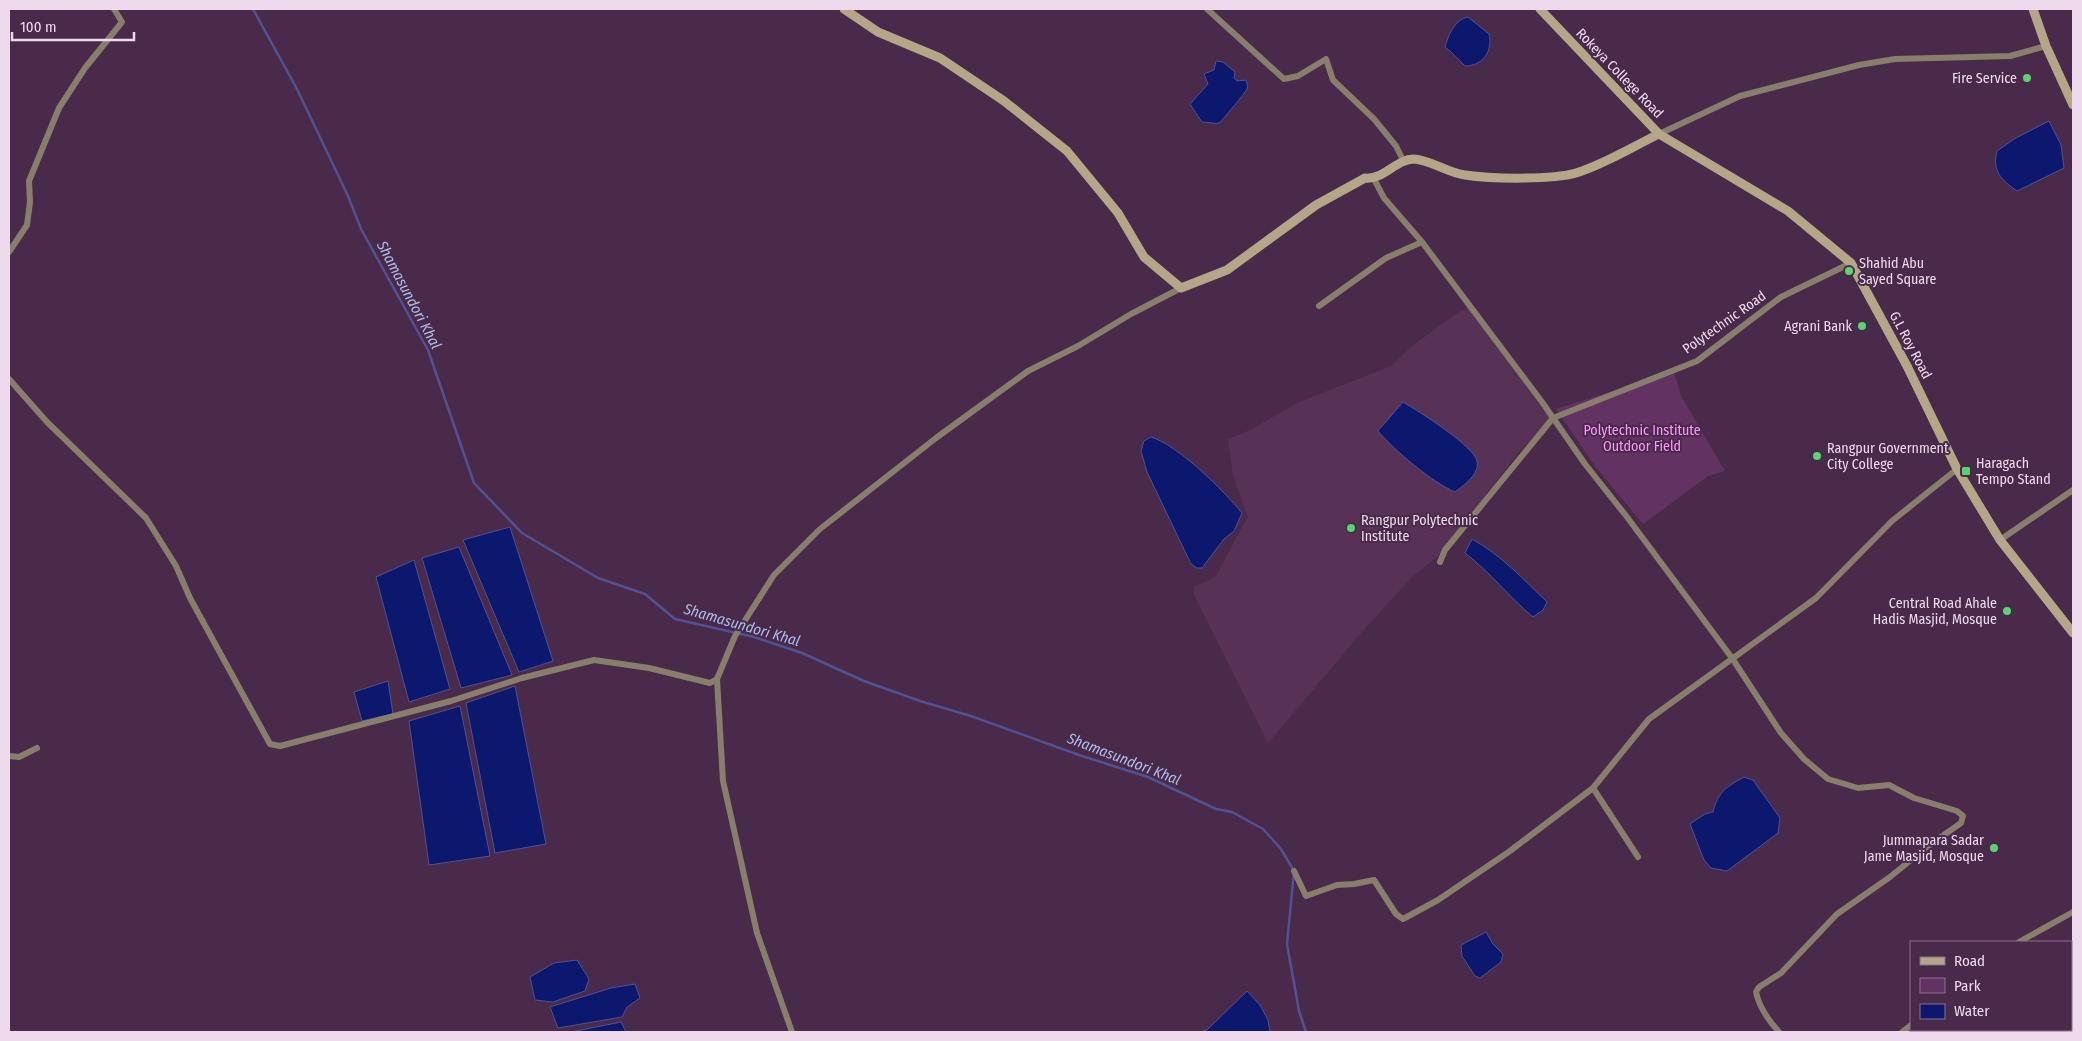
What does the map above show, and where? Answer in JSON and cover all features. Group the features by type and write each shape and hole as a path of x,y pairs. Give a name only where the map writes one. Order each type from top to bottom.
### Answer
{"main road":[{"path":"844,9 878,32 940,58 1004,101 1067,152 1118,213 1144,257 1181,288 1227,270 1316,206 1365,178 1374,179 1404,162 1414,159 1464,175 1553,178 1576,173 1598,164 1659,134"},
{"name":"Rokeya College Road","path":"1540,9 1659,134"},
{"path":"2033,9 2046,46 2073,105"},
{"name":"G.L Roy Road","path":"1659,134 1788,211 1850,263 1907,366 1957,469 2000,540 2073,634"}],"street":[{"path":"9,252 27,225 30,202 29,181 59,108 85,68 122,22 114,9"},
{"path":"1207,9 1284,79 1298,76 1326,59 1333,80 1374,120 1396,146 1404,162"},
{"path":"1659,134 1740,96 1859,66 1896,59 2004,57 2046,46"},
{"path":"1374,179 1384,198 1422,242 1585,464 1732,658 1781,732 1804,759 1828,779 1858,788 1889,785 1914,798 1957,811 1963,816 1961,823 1928,846 1890,877 1837,914 1780,973 1760,987 1756,992 1757,998 1767,1018 1779,1032"},
{"path":"1319,306 1386,258 1422,242"},
{"name":"Polytechnic Road","path":"1553,418 1697,361 1781,297 1850,263"},
{"path":"792,1032 757,933 723,781 717,679 735,636 774,575 820,530 936,438 1028,371 1078,346 1131,314 1181,288"},
{"path":"9,379 48,422 146,518 176,566 190,598 270,744 280,746 353,728 451,701 522,678 594,660 649,668 710,683 717,679"},
{"path":"1440,562 1445,550 1553,418"},
{"path":"1294,871 1306,896 1331,886 1374,880 1396,914 1403,920 1438,900 1510,851 1593,788 1648,719 1816,598 1892,521 1957,469"},
{"path":"2000,540 2073,490"},
{"path":"9,756 19,757 37,748"},
{"path":"1593,788 1638,857"},
{"path":"2021,941 2073,912"}],"shaded area":[{"name":"Rangpur Polytechnic Institute","path":"1468,308 1552,422 1522,448 1437,557 1412,577 1362,632 1268,743 1194,595 1194,587 1215,577 1248,517 1233,476 1228,439 1250,430 1299,402 1391,366 1411,347 1457,313"}],"green space":[{"name":"Polytechnic Institute Outdoor Field","path":"1674,372 1681,396 1725,471 1708,476 1643,524 1595,466 1556,409"}],"water":[{"path":"1468,17 1489,34 1490,40 1488,52 1482,60 1465,66 1445,47 1450,33 1456,24 1463,18"},
{"path":"1216,61 1223,62 1235,72 1234,78 1237,81 1246,80 1247,88 1219,123 1202,122 1190,104 1208,84 1204,74 1214,70"},
{"path":"2049,121 2061,145 2064,168 2017,191 2002,179 1997,170 1997,151 2014,139"},
{"path":"1403,402 1444,429 1473,454 1477,461 1474,475 1455,492 1414,465 1378,431"},
{"path":"1151,437 1174,449 1187,459 1212,481 1242,513 1234,531 1224,539 1202,568 1197,568 1191,564 1147,472 1141,451 1144,441"},
{"path":"510,527 553,661 519,672 463,540"},
{"path":"1472,539 1502,560 1547,602 1543,610 1533,617 1465,553"},
{"path":"459,547 512,675 461,688 422,558"},
{"path":"414,560 450,689 409,702 376,577"},
{"path":"388,681 393,714 362,721 354,692"},
{"path":"515,686 546,844 495,853 466,703"},
{"path":"460,706 490,856 429,865 409,721"},
{"path":"1744,777 1753,780 1780,818 1778,833 1727,871 1711,868 1704,860 1690,824 1705,814 1713,812 1720,795 1732,784"},
{"path":"1486,932 1493,944 1503,954 1501,962 1480,978 1475,976 1462,956 1461,945"},
{"path":"577,960 589,979 585,991 553,1002 535,1000 530,977 554,963"},
{"path":"635,984 640,998 627,1007 622,1017 558,1028 550,1007 611,988"},
{"path":"1247,991 1260,1005 1268,1020 1270,1032 1199,1032 1207,1030"},
{"path":"621,1022 626,1032 571,1032"}],"waterway":[{"name":"Shamasundori Khal","path":"253,9 297,89 348,196 361,229 428,350 474,483 522,533 598,578 645,594 675,619 754,637 802,653 864,681 1148,777 1216,809 1232,812 1263,829 1281,849 1294,871 1287,944 1299,1011 1306,1032"}],"place":[{"name":"Fire Service","path":"2027,78"},
{"name":"Shahid Abu Sayed Square","path":"1849,271"},
{"name":"Agrani Bank","path":"1862,326"},
{"name":"Rangpur Government City College","path":"1817,456"},
{"name":"Haragach Tempo Stand","path":"1966,471"},
{"name":"Rangpur Polytechnic Institute","path":"1351,528"},
{"name":"Central Road Ahale Hadis Masjid, Mosque","path":"2007,611"},
{"name":"Jummapara Sadar Jame Masjid, Mosque","path":"1994,848"}]}
